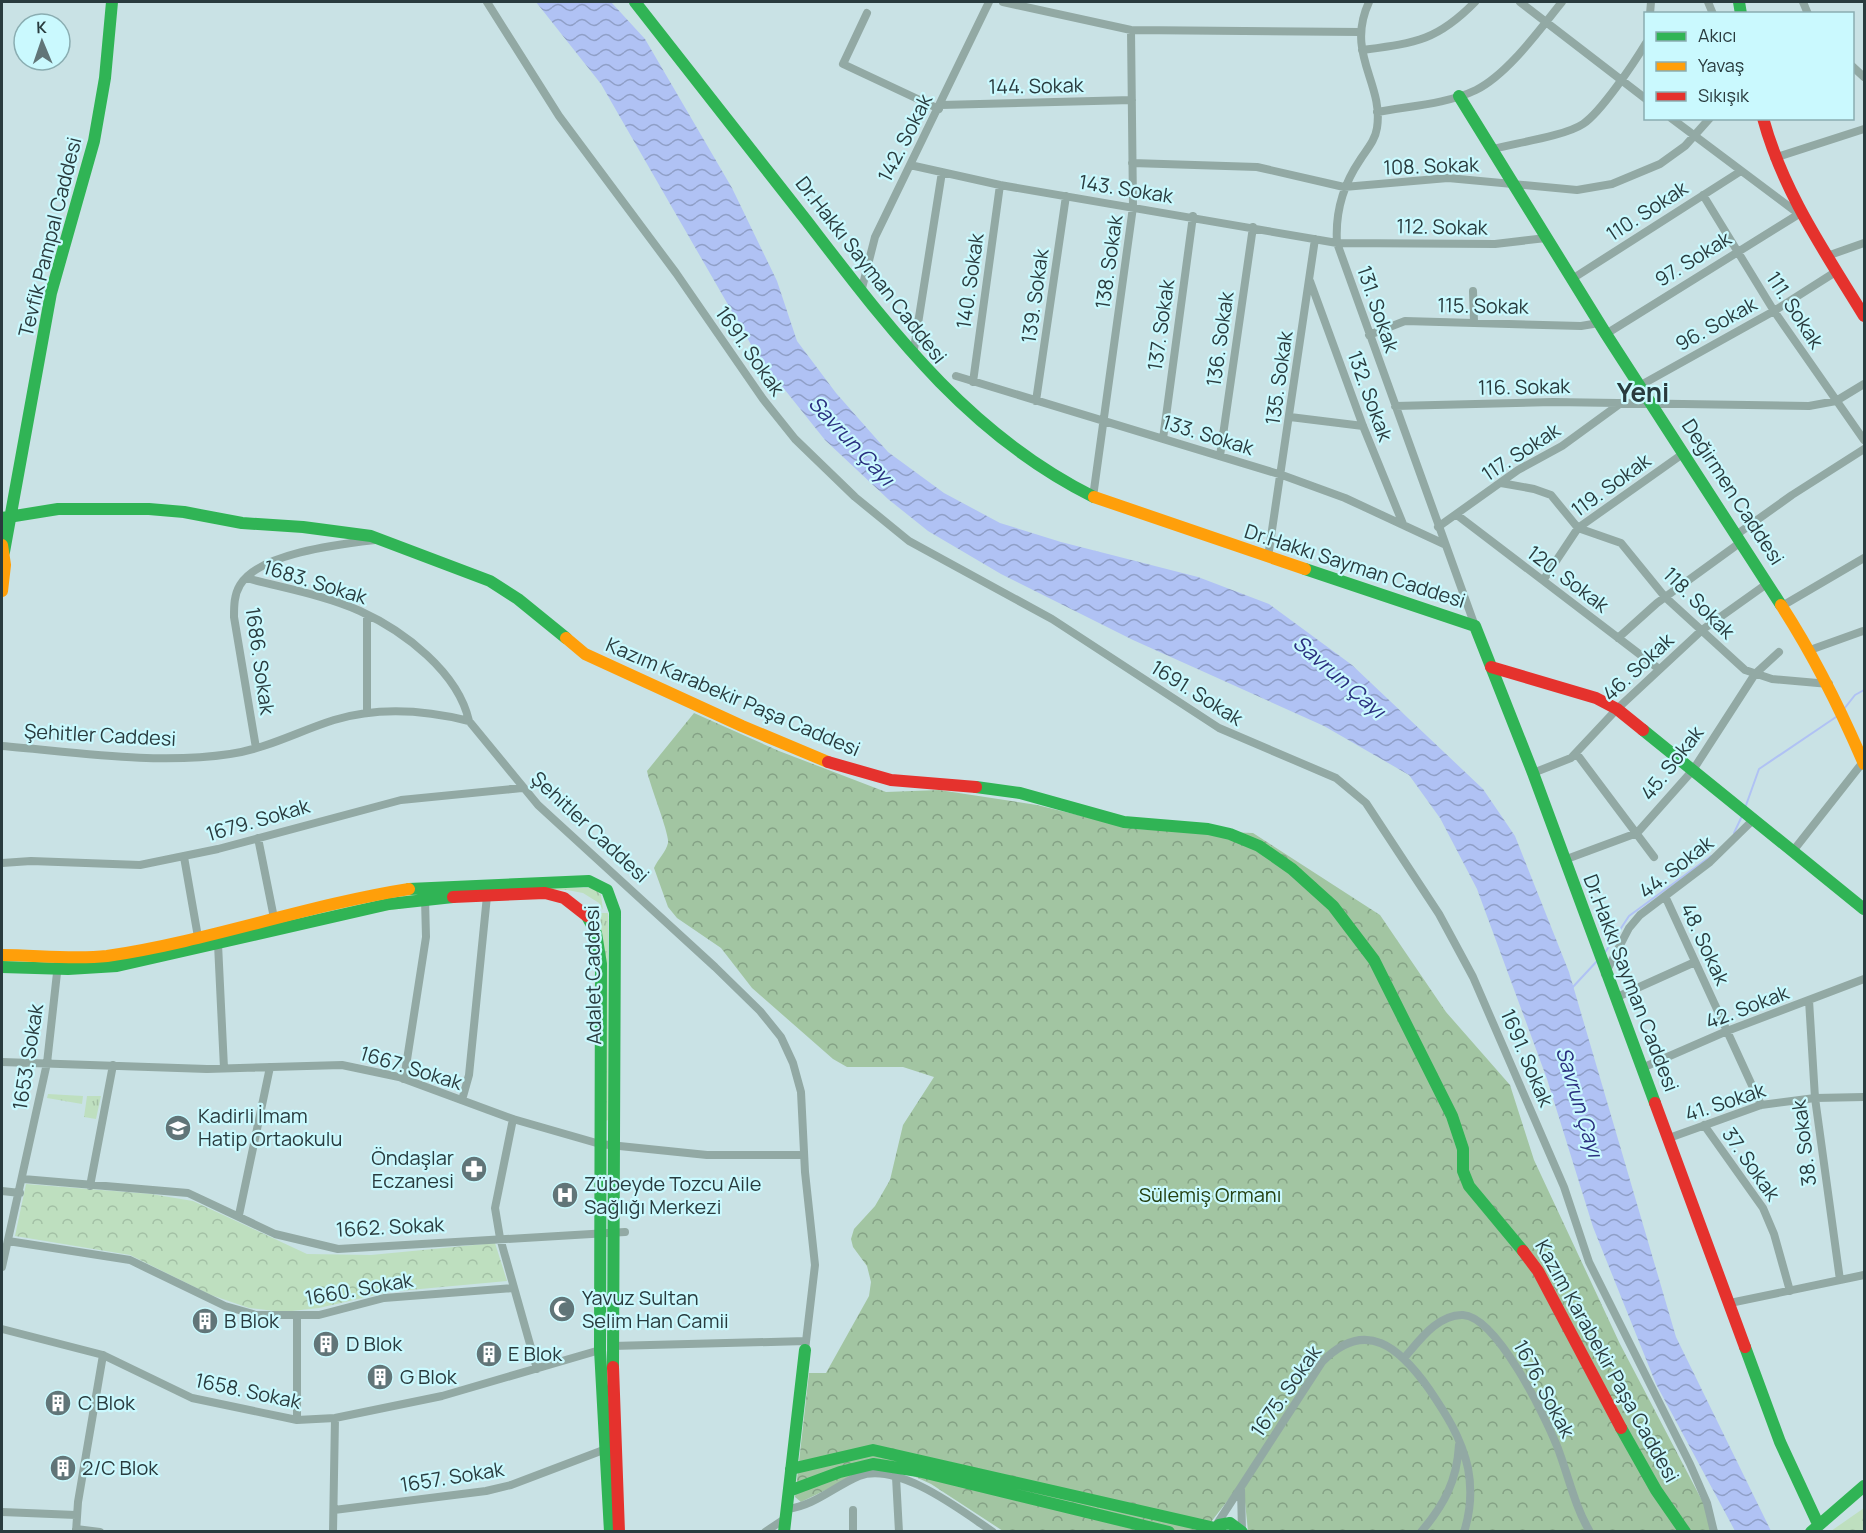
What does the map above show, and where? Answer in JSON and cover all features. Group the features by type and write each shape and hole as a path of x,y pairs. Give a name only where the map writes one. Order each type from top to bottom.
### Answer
{"street":[{"name":"Tevfik Pampal Caddesi","path":"2,591 6,518 51,293 94,141 105,78 112,2"},
{"name":"1691. Sokak","path":"487,2 559,116 676,273 763,399 807,452 855,497 909,541 1052,619 1219,728 1336,778 1366,803 1439,914 1482,995 1564,1187 1589,1262 1686,1455 1707,1503 1714,1532"},
{"name":"Dr.Hakkı Sayman Caddesi","path":"635,2 912,357 940,387 1000,440 1051,477 1093,497 1475,626 1533,773 1605,974 1669,1138 1814,1529"},
{"name":"142. Sokak","path":"861,292 874,237 940,107 989,2"},
{"path":"1003,2 1131,30 1360,32"},
{"name":"131. Sokak","path":"1370,2 1360,32 1377,112 1376,134 1344,187 1337,221 1337,243 1475,626"},
{"path":"1362,50 1428,38 1450,24 1475,2"},
{"path":"1520,2 1644,98"},
{"path":"1377,112 1459,96 1475,90 1494,77 1562,2"},
{"name":"144. Sokak","path":"867,13 843,63 940,107 1132,100"},
{"name":"138. Sokak","path":"1093,497 1133,207 1131,30"},
{"path":"1493,149 1566,131 1584,123 1620,80 1644,46"},
{"name":"Değirmen Caddesi","path":"1459,96 1515,183 1599,323 1641,384 1810,650 1829,684 1864,763"},
{"path":"1674,120 1800,214"},
{"name":"108. Sokak","path":"1132,163 1257,167 1344,187 1448,178 1577,190 1612,184 1659,164 1685,146 1708,120"},
{"path":"1764,120 1774,158 1800,214 1864,316"},
{"path":"1774,158 1864,129"},
{"name":"143. Sokak","path":"910,165 1000,184 1337,243"},
{"name":"110. Sokak","path":"1572,279 1741,171"},
{"path":"912,357 942,172"},
{"name":"140. Sokak","path":"973,382 1000,184"},
{"name":"111. Sokak","path":"1703,195 1774,311 1864,440"},
{"name":"139. Sokak","path":"1036,401 1066,196"},
{"name":"97. Sokak","path":"1606,334 1737,250 1800,214"},
{"name":"137. Sokak","path":"1163,439 1193,216"},
{"name":"136. Sokak","path":"1220,456 1253,227"},
{"name":"112. Sokak","path":"1337,243 1496,244 1546,238"},
{"name":"135. Sokak","path":"1268,557 1282,475 1315,239"},
{"path":"1827,256 1864,243"},
{"name":"96. Sokak","path":"1641,384 1774,311 1837,272"},
{"name":"132. Sokak","path":"1310,278 1363,426 1403,524"},
{"path":"1473,291 1474,322"},
{"name":"115. Sokak","path":"1369,335 1405,321 1581,326 1599,323"},
{"name":"133. Sokak","path":"956,376 1282,475 1403,524 1444,544"},
{"path":"1836,401 1864,384"},
{"name":"116. Sokak","path":"1395,406 1653,403 1809,406 1836,401"},
{"name":"117. Sokak","path":"1438,527 1526,465 1562,446 1621,403"},
{"path":"1290,417 1363,426"},
{"path":"1618,638 1738,538 1864,449"},
{"name":"119. Sokak","path":"1544,579 1578,528 1684,453"},
{"path":"1501,483 1534,489 1551,495 1578,528"},
{"name":"Kazım Karabekir Paşa Caddesi","path":"6,518 66,509 149,509 184,512 242,523 330,530 379,539 490,580 518,599 585,654 751,730 836,765 891,780 960,785 1020,793 1138,825 1208,829 1230,834 1259,846 1292,869 1333,906 1374,960 1452,1116 1461,1142 1463,1171 1469,1186 1503,1224 1538,1271 1599,1390 1656,1490 1685,1532"},
{"name":"120. Sokak","path":"1456,515 1544,579 1659,669"},
{"name":"118. Sokak","path":"1578,528 1621,543 1665,597 1745,670 1772,679 1829,684"},
{"path":"246,578 266,565 302,553 379,539"},
{"path":"1782,606 1864,558"},
{"name":"1683. Sokak","path":"246,578 344,605 367,615 397,633 436,664 451,681 465,704 469,721"},
{"name":"1686. Sokak","path":"246,578 236,595 234,617 256,748"},
{"name":"46. Sokak","path":"1533,773 1565,762 1617,709 1702,630 1767,583"},
{"path":"367,615 367,713"},
{"path":"1810,650 1863,631"},
{"name":"45. Sokak","path":"1564,860 1637,832 1693,770 1755,674 1779,652"},
{"path":"1491,667 1596,698 1617,709 1864,909"},
{"name":"Şehitler Caddesi","path":"2,746 159,756 228,754 256,748 333,721 367,713 405,712 469,721 522,788 715,967 781,1037 798,1078 815,1265 805,1346"},
{"path":"1576,753 1654,857"},
{"path":"1793,851 1864,763"},
{"name":"1679. Sokak","path":"2,863 31,861 129,866 184,857 401,800 522,788"},
{"name":"44. Sokak","path":"1605,974 1629,928 1640,915 1710,862 1753,820"},
{"path":"258,838 274,918"},
{"path":"184,857 198,937"},
{"name":"Adalet Caddesi","path":"2,955 58,963 128,953 370,895 427,886 589,881 607,890 615,912 607,1145"},
{"path":"2,967 58,963 117,966 358,910 425,899 554,895 573,903 592,924 601,964 607,1145 613,1232 606,1348 606,1449 610,1532"},
{"path":"462,1100 469,1075 487,896"},
{"name":"48. Sokak","path":"1665,896 1761,1104"},
{"path":"404,1079 426,937 425,899"},
{"path":"218,944 224,1068"},
{"name":"1653. Sokak","path":"2,1268 47,1063 58,963"},
{"path":"1615,998 1695,963"},
{"name":"42. Sokak","path":"1642,1068 1727,1031 1864,979"},
{"name":"38. Sokak","path":"1809,1000 1815,1098 1840,1280"},
{"name":"1667. Sokak","path":"2,1062 224,1068 342,1065 404,1079 513,1119 607,1145 707,1155 804,1155"},
{"path":"90,1186 113,1065"},
{"path":"239,1215 270,1067"},
{"name":"41. Sokak","path":"1669,1138 1761,1104 1815,1098 1864,1097"},
{"path":"513,1119 495,1208 500,1238 537,1369"},
{"name":"37. Sokak","path":"1704,1125 1763,1208 1774,1234 1790,1291"},
{"name":"1662. Sokak","path":"23,1179 188,1193 239,1215 275,1234 338,1249 613,1232"},
{"path":"2,1191 20,1192"},
{"name":"1660. Sokak","path":"8,1241 130,1260 225,1306 256,1315 319,1315 384,1298 514,1288"},
{"path":"1730,1303 1864,1275"},
{"name":"1676. Sokak","path":"1405,1358 1431,1330 1454,1316 1466,1315 1492,1332 1511,1357 1556,1444 1581,1515 1590,1532"},
{"path":"297,1316 297,1420"},
{"name":"1658. Sokak","path":"2,1329 103,1355 185,1395 297,1420 335,1418 442,1396 606,1348 805,1346"},
{"name":"1675. Sokak","path":"1213,1530 1322,1362 1337,1348 1357,1340 1376,1341 1391,1347 1405,1358 1442,1408 1459,1439 1471,1491 1464,1532"},
{"path":"784,1532 805,1346"},
{"path":"606,1348 619,1532"},
{"path":"100,1532 76,1530 76,1515 103,1355"},
{"path":"333,1532 335,1418"},
{"path":"1421,1532 1449,1491 1456,1471 1459,1439"},
{"name":"1657. Sokak","path":"334,1510 486,1491 511,1485 606,1449"},
{"path":"791,1469 873,1450 1213,1530 1230,1523 1242,1531"},
{"path":"789,1491 840,1472 873,1464 918,1472 1169,1532"},
{"path":"765,1532 786,1514 864,1474 919,1484 993,1532"},
{"path":"896,1478 899,1532"},
{"path":"1814,1529 1864,1486"},
{"path":"1241,1488 1242,1531"},
{"path":"853,1532 854,1510"},
{"path":"2,1512 76,1515"}],"green space":[{"name":"Sülemiş Ormanı","path":"694,713 779,751 886,792 939,790 1037,805 1135,829 1253,833 1380,915 1446,1012 1510,1085 1534,1160 1620,1344 1718,1531 1248,1531 1245,1502 1232,1495 1204,1531 1003,1531 931,1484 909,1474 867,1470 801,1502 795,1497 809,1373 826,1373 869,1296 871,1282 867,1266 853,1247 851,1239 854,1229 875,1206 890,1180 903,1125 934,1077 903,1067 847,1067 833,1059 752,988 721,948 677,918 668,907 654,868 666,849 668,838 647,771"},
{"path":"521,887 594,888 601,895 603,910 599,903 583,893 567,890 518,890 234,935 319,912 420,893"},
{"path":"600,913 608,913 608,1120 606,1121 605,986"},
{"path":"48,1094 83,1096 82,1104 47,1098"},
{"path":"87,1096 101,1096 96,1119 84,1117"},
{"path":"26,1184 151,1194 193,1201 307,1254 371,1255 495,1243 507,1281 388,1292 319,1308 283,1312 249,1308 211,1295 130,1255 15,1236"},
{"path":"1864,1508 1864,1531 1831,1531"}],"water":[{"name":"Savrun Çayı","path":"536,2 611,2 645,39 732,188 777,281 797,341 836,393 888,452 944,493 1000,523 1061,542 1198,577 1269,604 1352,665 1483,789 1515,836 1569,972 1676,1337 1771,1531 1735,1531 1656,1384 1593,1227 1547,1079 1477,889 1440,818 1409,775 1324,726 1133,640 1001,574 928,531 888,499 825,440 757,355 601,84"}],"waterway":[{"path":"1844,709 1855,695 1864,690"},
{"path":"1745,808 1759,769 1839,715"},
{"path":"1734,833 1742,816"},
{"path":"1604,954 1629,916 1711,856"},
{"path":"1571,989 1598,960"}],"traffic: fast":[{"path":"4,552 51,293 94,141 105,78 112,2"},
{"path":"635,2 869,300 934,376 1007,442 1049,471 1094,497"},
{"path":"1739,2 1741,12"},
{"path":"1459,96 1606,334 1781,605"},
{"path":"2,518 58,509 149,509 184,512 242,523 303,527 371,536 490,581 518,599 566,638"},
{"path":"1305,569 1475,626 1533,773 1655,1103"},
{"path":"1643,730 1864,909"},
{"path":"976,787 1020,793 1124,822 1208,829 1230,834 1259,846 1292,869 1333,906 1374,960 1452,1116 1463,1149 1463,1171 1469,1186 1523,1251"},
{"path":"409,889 589,881 607,890 615,912 613,1367"},
{"path":"2,967 68,969 117,966 389,904 453,897"},
{"path":"587,916 596,933 601,964 600,1350 610,1532"},
{"path":"1745,1347 1780,1442 1818,1524"},
{"path":"784,1532 805,1350"},
{"path":"1621,1428 1656,1490 1685,1532"},
{"path":"791,1469 873,1450 1215,1528 1212,1532"},
{"path":"789,1491 840,1472 873,1464 918,1471 1169,1532"},
{"path":"1811,1532 1864,1486"},
{"path":"1213,1532 1219,1525 1230,1523 1242,1532"}],"traffic: slow":[{"path":"1094,497 1305,569"},
{"path":"2,545 5,565 2,591"},
{"path":"1781,605 1826,683 1864,764"},
{"path":"566,638 585,654 742,726 828,762"},
{"path":"2,955 107,956 183,941 333,904 409,889"}],"traffic: jam":[{"path":"1764,120 1771,145 1793,196 1864,316"},
{"path":"1491,667 1596,698 1617,709 1643,730"},
{"path":"828,762 891,780 976,787"},
{"path":"453,897 545,893 564,898 587,916"},
{"path":"1655,1103 1745,1347"},
{"path":"1523,1251 1538,1271 1621,1428"},
{"path":"613,1367 619,1532"}],"place":[{"name":"Kadirli İmam Hatip Ortaokulu","path":"178,1128"},
{"name":"Öndaşlar Eczanesi","path":"474,1169"},
{"name":"Zübeyde Tozcu Aile Sağlığı Merkezi","path":"565,1195"},
{"name":"Yavuz Sultan Selim Han Camii","path":"562,1309"},
{"name":"B Blok","path":"205,1321"},
{"name":"D Blok","path":"326,1344"},
{"name":"E Blok","path":"489,1354"},
{"name":"G Blok","path":"380,1377"},
{"name":"C Blok","path":"58,1403"},
{"name":"2/C Blok","path":"63,1468"}],"district":[{"name":"Yeni","path":"1643,393"}]}
